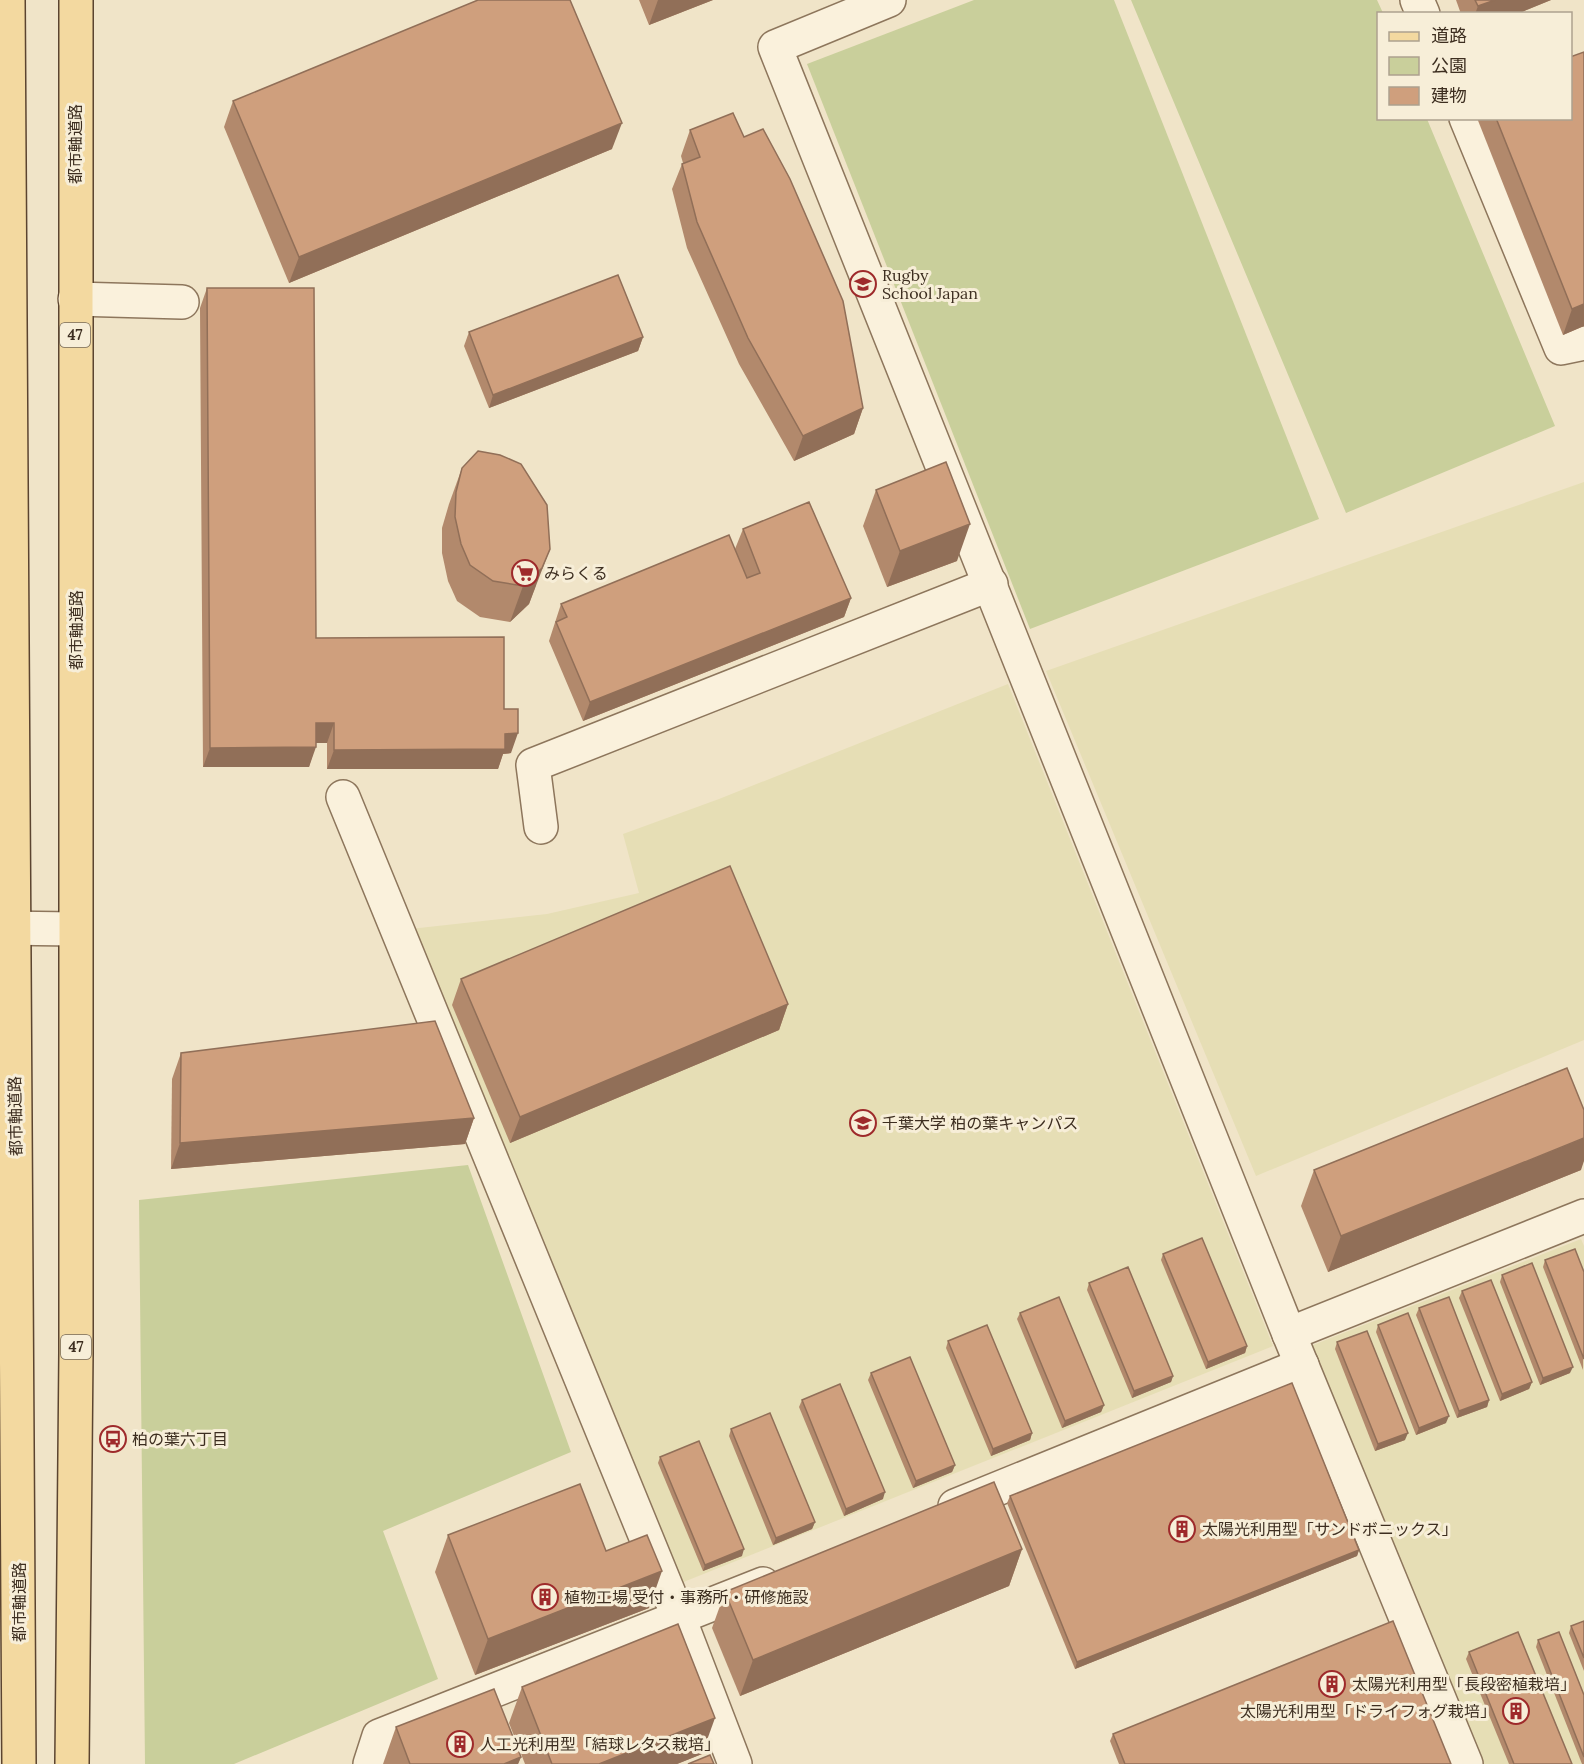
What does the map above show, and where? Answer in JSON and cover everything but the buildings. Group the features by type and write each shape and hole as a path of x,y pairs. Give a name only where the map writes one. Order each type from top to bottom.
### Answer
{"main road":[{"name":"都市軸道路","path":"8,0 4,44 4,319 13,1756"},
{"name":"都市軸道路","path":"72,1764 76,1353 75,0"}],"street":[{"path":"889,0 775,47 1289,1334 1466,1764"},
{"path":"1467,120 1562,348 1584,343"},
{"path":"75,299 182,302"},
{"path":"541,827 533,765 991,584"},
{"path":"343,797 679,1618 735,1764"},
{"path":"7,928 75,929"},
{"path":"1289,1334 1584,1216"},
{"path":"932,1515 1302,1365"},
{"path":"370,1764 379,1736 789,1573"}],"shaded area":[{"path":"1584,482 1584,1040 1256,1176 1046,671"},
{"path":"1008,684 1273,1346 681,1583 410,929 547,914 639,893 623,834 719,799"},
{"path":"1581,1239 1584,1246 1584,1764 1474,1764 1308,1347"}],"green space":[{"path":"974,0 1114,0 1319,519 1030,629 807,64"},
{"path":"1131,0 1377,0 1383,12 1377,12 1377,120 1427,120 1555,426 1346,513"},
{"path":"468,1165 571,1452 383,1531 438,1679 234,1764 145,1764 139,1200"}],"place":[{"name":"Rugby School Japan","path":"863,284"},
{"name":"みらくる","path":"525,573"},
{"name":"千葉大学 柏の葉キャンパス","path":"863,1123"},
{"name":"柏の葉六丁目","path":"113,1439"},
{"name":"太陽光利用型「サンドボニックス」","path":"1182,1529"},
{"name":"植物工場 受付・事務所・研修施設","path":"545,1597"},
{"name":"太陽光利用型「長段密植栽培」","path":"1332,1684"},
{"name":"太陽光利用型「ドライフォグ栽培」","path":"1516,1711"},
{"name":"人工光利用型「結球レタス栽培」","path":"460,1744"}]}
